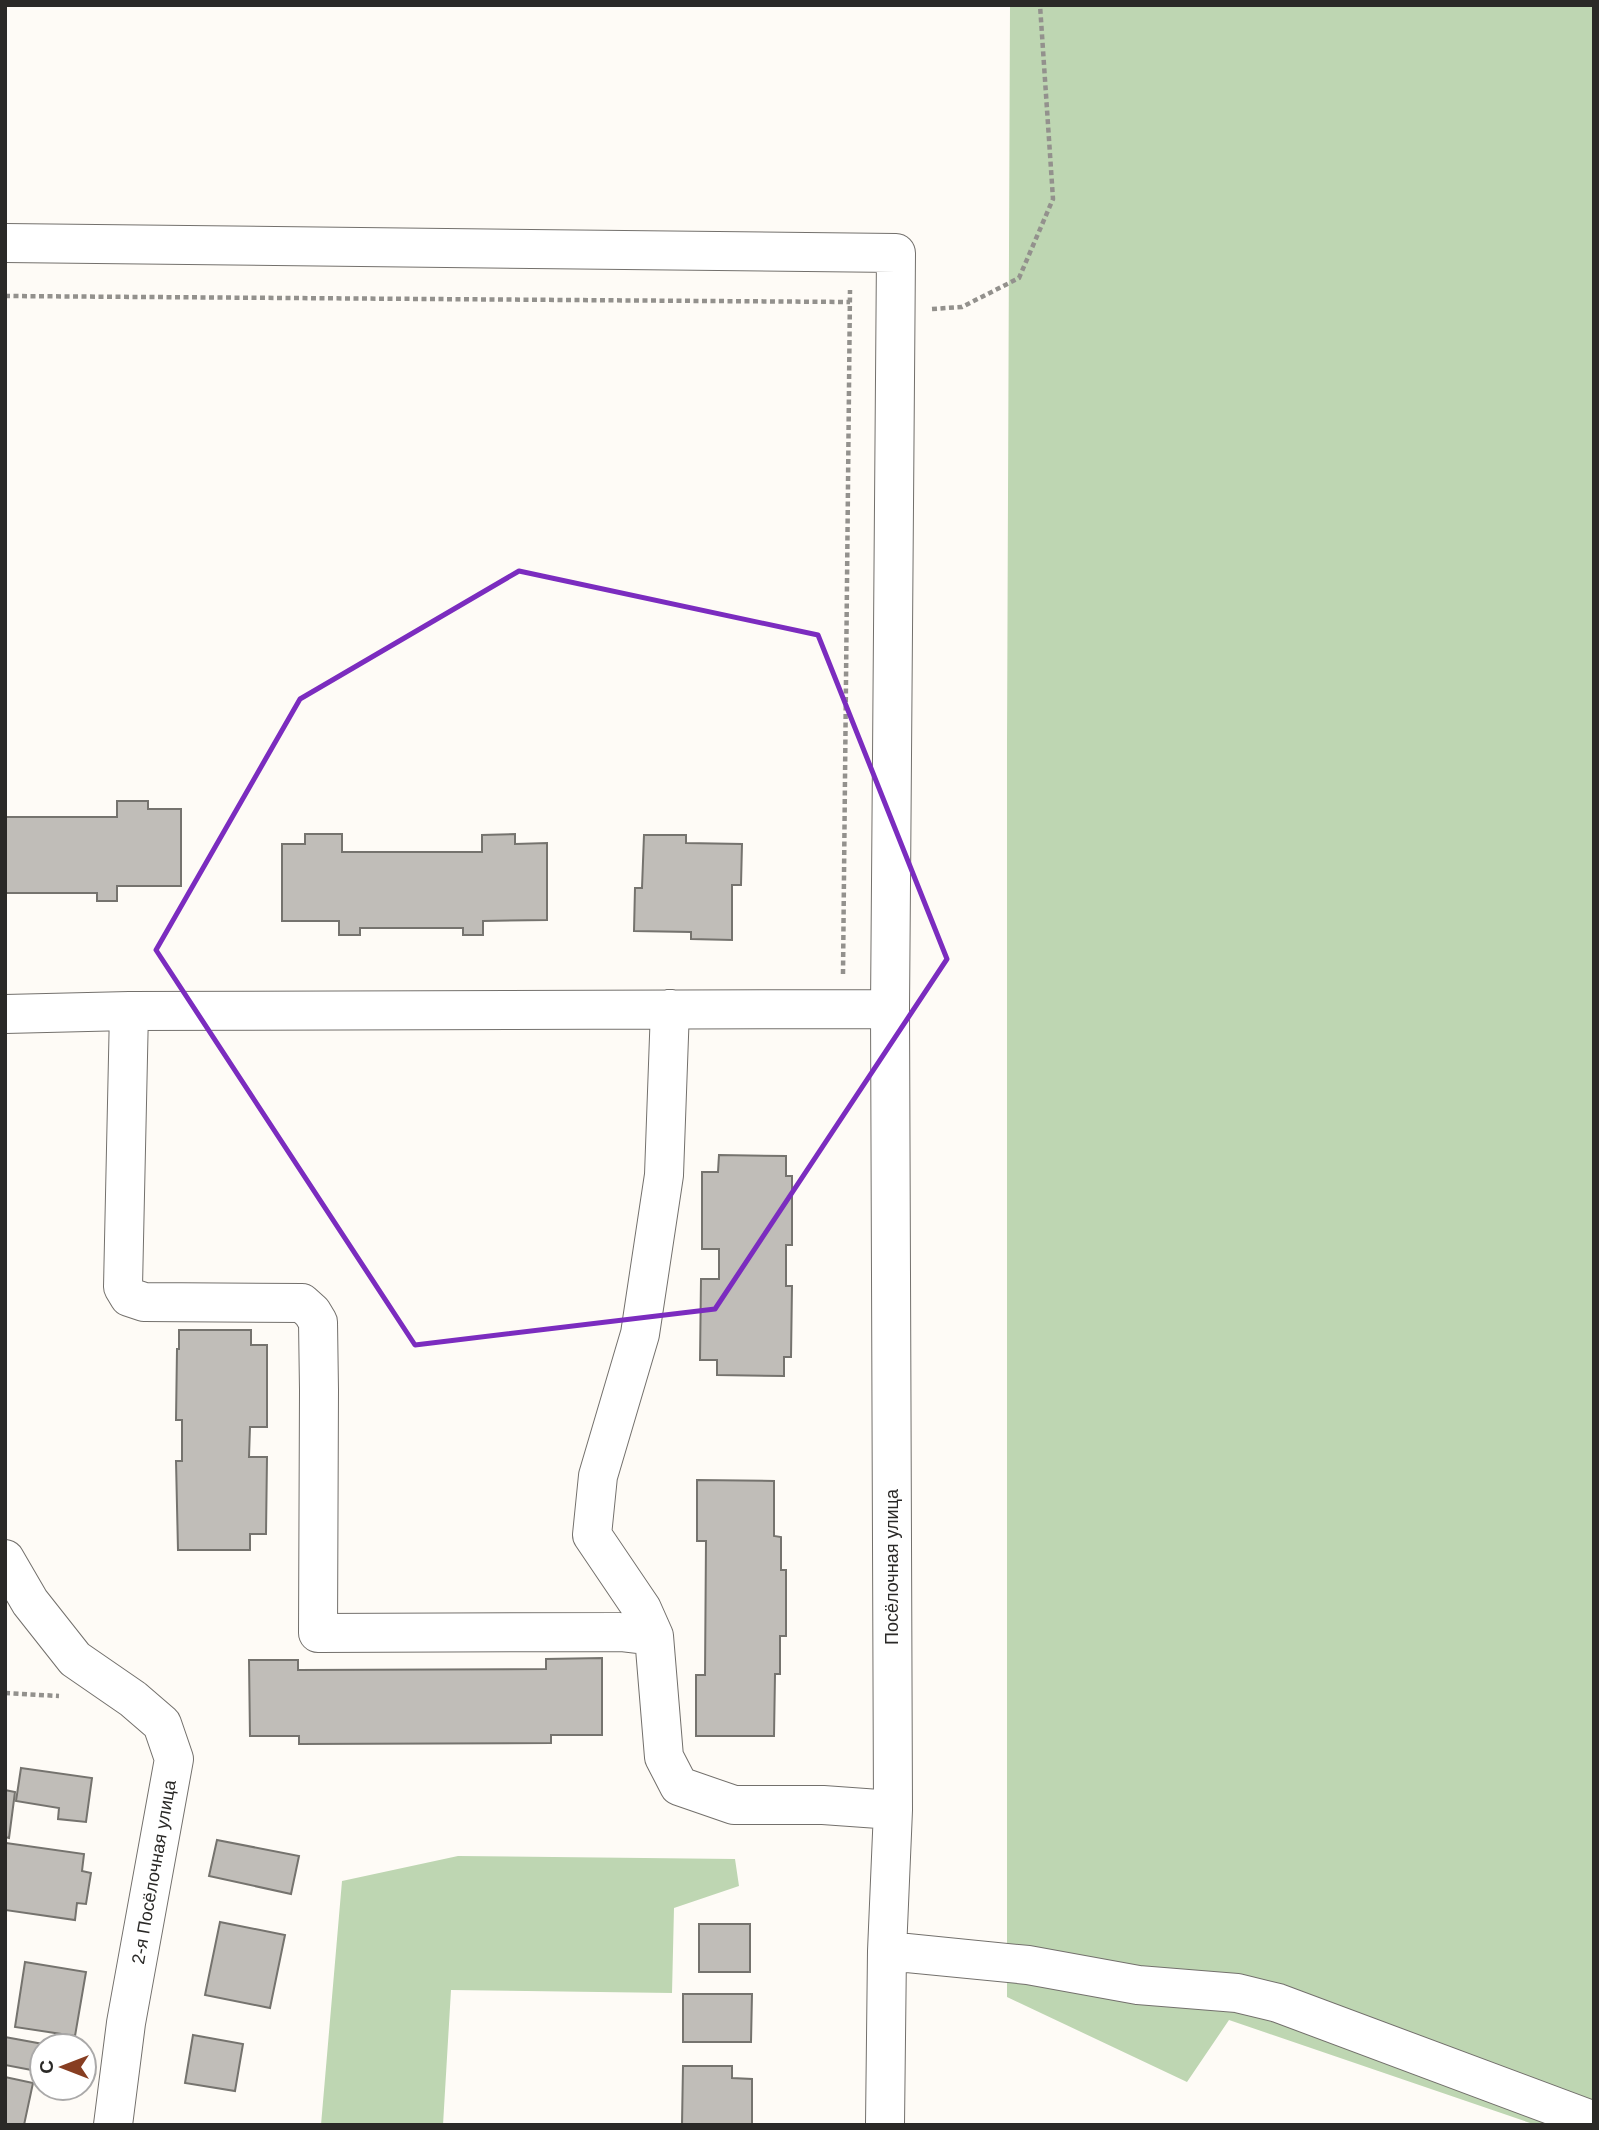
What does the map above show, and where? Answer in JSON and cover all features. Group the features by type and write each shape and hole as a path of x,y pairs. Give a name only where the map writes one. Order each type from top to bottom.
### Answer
{"street":[{"path":"5,243 850,253"},
{"name":"Посёлочная улица","path":"850,253 896,253 890,1009 893,1810 887,1951 885,2125"},
{"path":"670,1009 664,1175 640,1334 598,1476 592,1535 642,1609 654,1636 663,1757 679,1786 734,1805 823,1805 893,1810"},
{"path":"5,1014 129,1011 890,1009"},
{"path":"129,1011 123,1287 130,1297 144,1302 302,1303 318,1322 318,1633 620,1632 654,1636"},
{"name":"2-я Посёлочная улица","path":"5,1559 30,1602 75,1659 133,1699 162,1724 174,1759 127,2023 113,2125"},
{"path":"887,1951 1028,1965 1138,1985 1237,1993 1278,2003 1594,2121"}],"path":[{"path":"896,312 962,307 1019,278 1053,199 1040,5"},
{"path":"843,1010 850,253"},
{"path":"5,296 850,302"}],"highlighted area":[{"path":"519,571 818,635 947,959 715,1309 415,1345 156,950 300,699"}],"green space":[{"path":"1010,5 1594,5 1594,2125 1536,2125 1229,2020 1187,2082 1007,1997"},
{"path":"458,1856 735,1859 739,1886 674,1908 672,1993 451,1990 443,2125 321,2125 342,1881"}],"building":[{"path":"117,801 148,801 148,809 181,809 181,886 117,886 117,901 97,901 97,893 5,893 5,817 117,817"},
{"path":"305,834 342,834 342,852 482,852 482,835 515,834 515,844 547,843 547,920 483,921 483,935 463,935 463,928 360,928 360,935 339,935 339,921 282,921 282,844 305,844"},
{"path":"644,835 686,835 686,843 742,844 741,885 732,885 732,940 691,939 691,932 634,931 635,888 642,888"},
{"path":"719,1155 786,1156 786,1176 792,1176 792,1245 786,1245 786,1286 792,1286 791,1357 784,1357 784,1376 717,1375 717,1360 700,1360 701,1279 719,1279 719,1249 702,1249 702,1172 718,1172"},
{"path":"179,1330 251,1330 251,1345 267,1345 267,1427 250,1427 249,1457 267,1457 266,1534 250,1534 250,1550 178,1550 176,1461 182,1461 182,1420 176,1420"},
{"path":"697,1480 774,1481 774,1536 781,1537 781,1570 786,1570 786,1636 780,1636 780,1674 775,1674 774,1736 696,1736 696,1675 705,1675 706,1541 697,1541"},
{"path":"602,1658 602,1735 551,1735 551,1743 299,1744 299,1736 250,1736 249,1660 298,1660 298,1670 546,1669 546,1659"},
{"path":"21,1768 92,1778 86,1822 58,1819 59,1808 16,1801"},
{"path":"5,1790 15,1792 9,1838 5,1837"},
{"path":"217,1840 299,1856 291,1894 209,1876"},
{"path":"6,1843 84,1854 82,1871 91,1873 86,1904 77,1903 75,1920 5,1910"},
{"path":"220,1922 285,1935 270,2008 205,1995"},
{"path":"699,1924 750,1924 750,1972 699,1972"},
{"path":"25,1962 86,1972 76,2032 48,2032 15,2027"},
{"path":"683,1994 752,1994 751,2042 683,2042"},
{"path":"193,2035 243,2044 235,2091 185,2083"},
{"path":"5,2037 28,2041 28,2069 5,2065"},
{"path":"683,2066 732,2066 732,2078 752,2079 752,2125 682,2125"},
{"path":"5,2077 28,2082 29,2102 24,2125 5,2125"}]}
